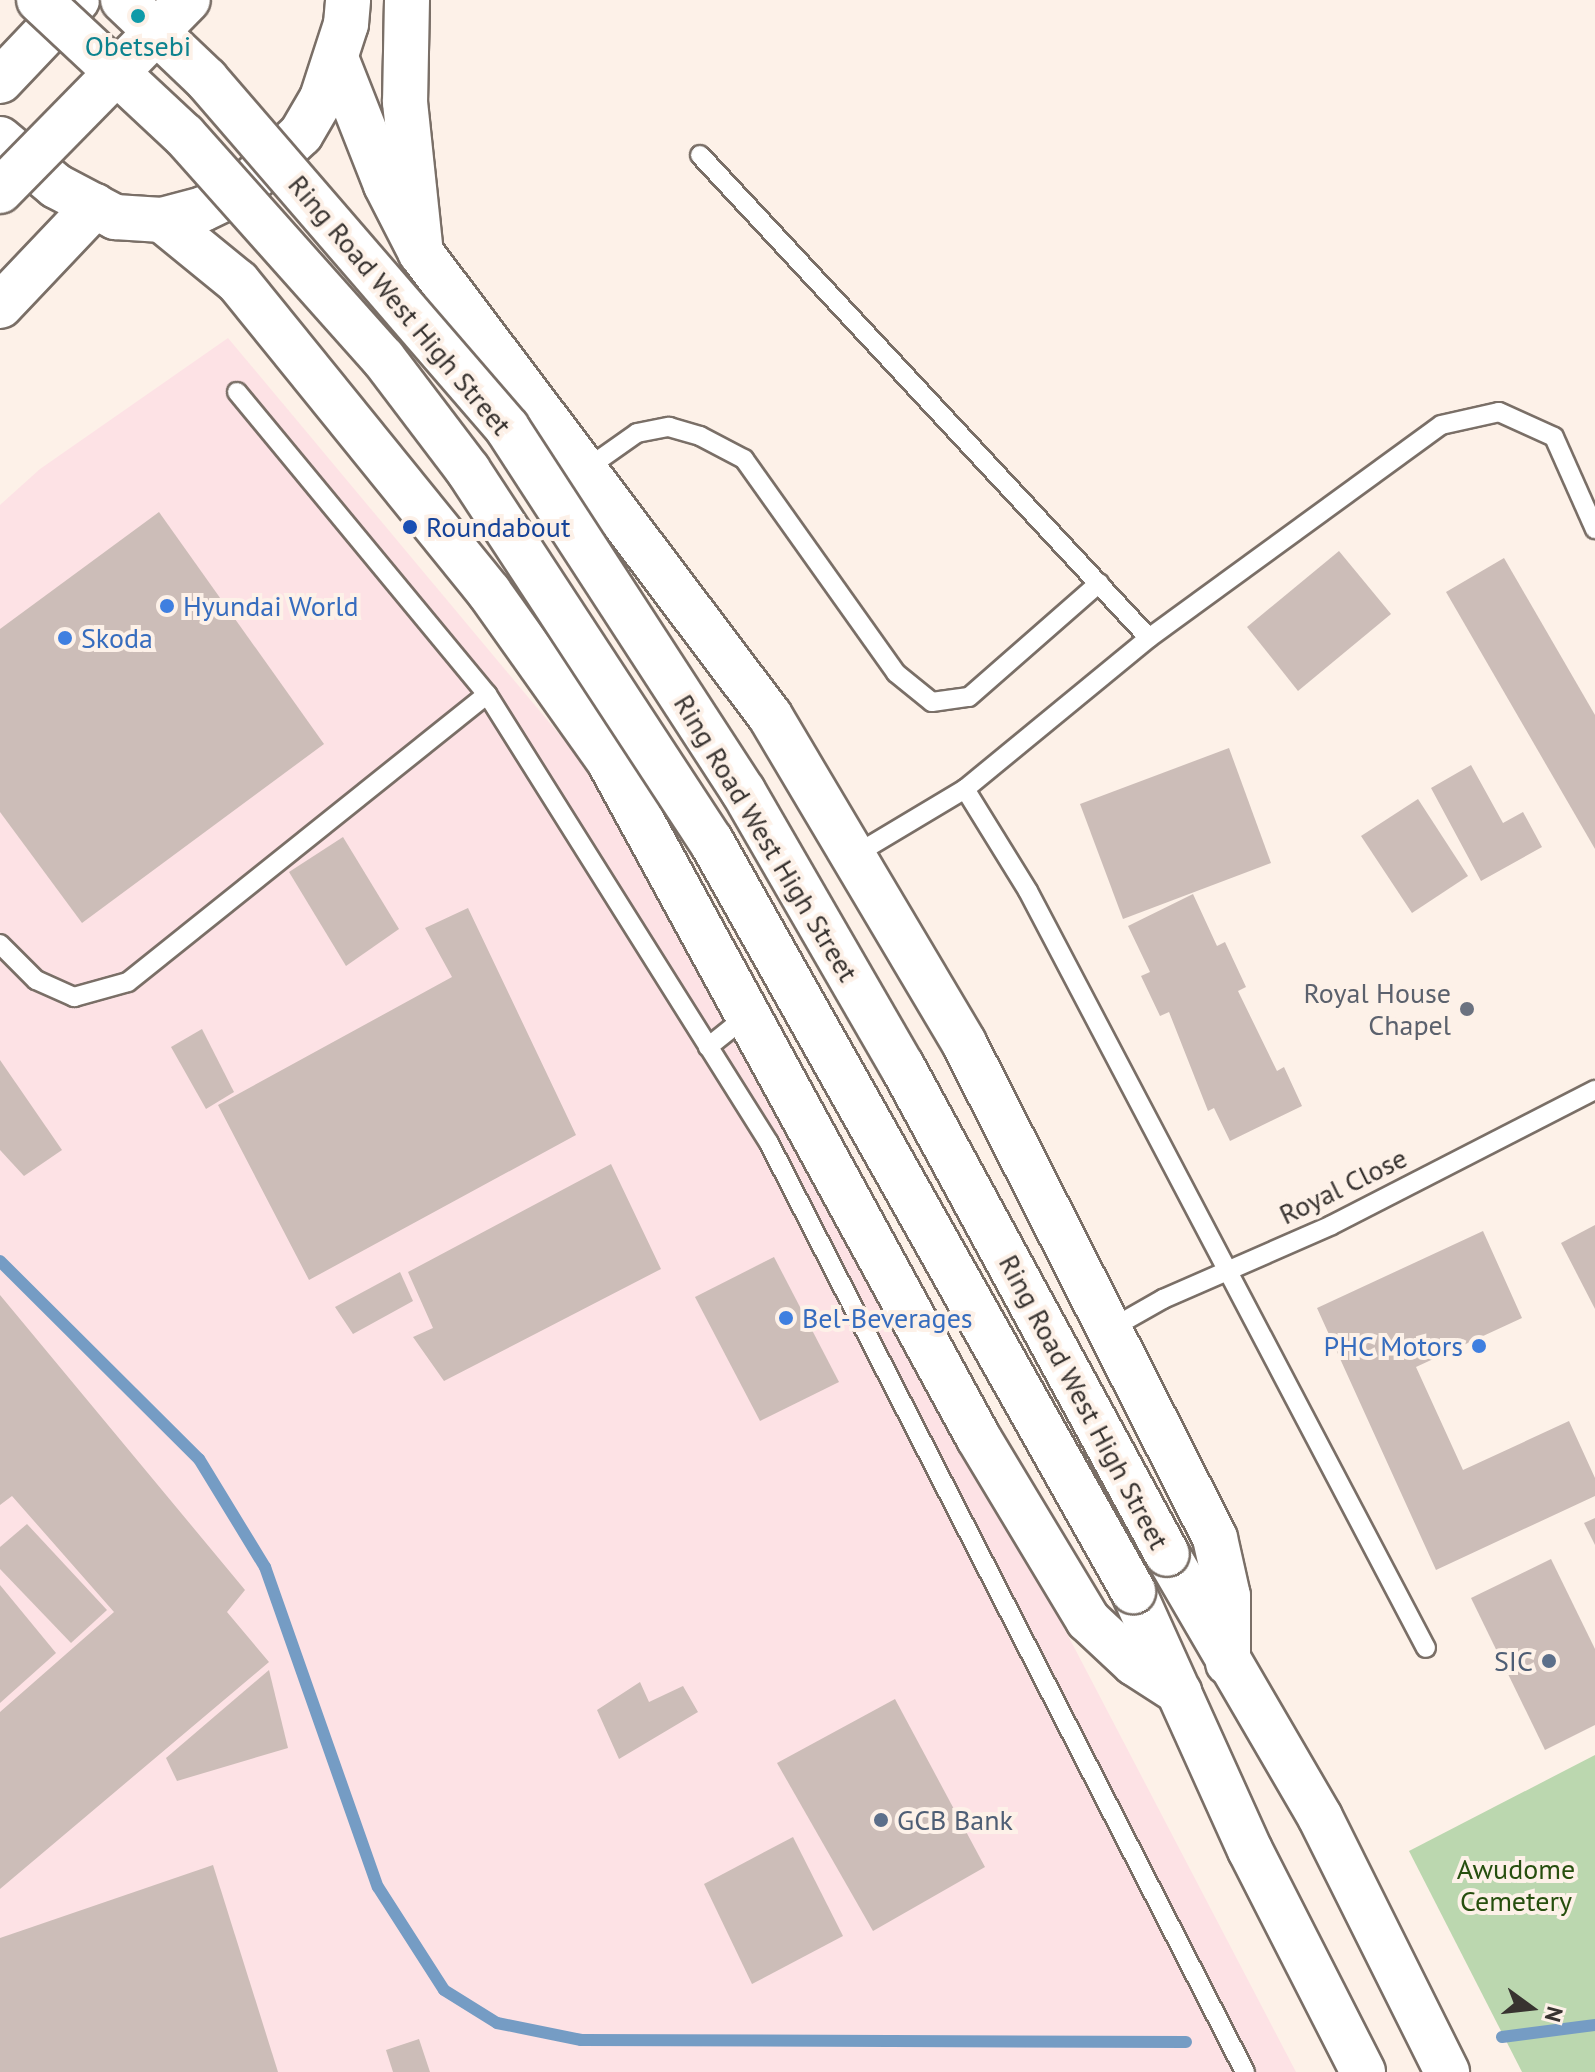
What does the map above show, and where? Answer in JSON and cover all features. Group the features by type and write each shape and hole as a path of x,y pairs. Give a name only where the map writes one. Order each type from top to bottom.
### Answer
{"main road":[{"name":"Ring Road West High Street","path":"39,0 184,135 383,358 468,470 665,767 1133,1591 1281,1912 1363,2072"},
{"path":"0,81 77,0"},
{"name":"Ring Road West High Street","path":"123,0 206,79 507,428 726,765 902,1066 1167,1554 1320,1817 1447,2072"},
{"path":"0,191 188,0"},
{"path":"0,139 56,186 115,217 162,220 215,203 273,166 301,134 322,98 336,58 348,0"},
{"path":"407,0 405,102 421,253"},
{"name":"Ring Road West High Street","path":"336,58 386,185 421,253 770,716 964,1043 1112,1328 1215,1538 1228,1596 1228,1663"},
{"path":"0,306 95,206"},
{"path":"162,220 238,282 489,592 609,761 978,1437 1088,1620 1134,1663 1179,1692"}],"lane":[{"path":"700,155 1149,638"},
{"path":"237,392 487,694 769,1143 1245,2072"},
{"path":"853,856 965,789 1149,638 1441,425 1499,412 1554,437 1595,529"},
{"path":"586,469 637,433 669,427 700,436 744,459 896,673 932,702 969,697 1099,583"},
{"path":"0,944 36,980 74,997 128,982 487,694"},
{"path":"965,789 1028,891 1426,1648"},
{"path":"708,1047 748,1015"},
{"name":"Royal Close","path":"1112,1328 1227,1271 1332,1225 1594,1093"}],"shaded area":[{"path":"228,338 589,770 852,1222 1296,2072 0,2072 0,505 40,469"}],"green space":[{"name":"Awudome Cemetery","path":"1595,1755 1595,2072 1522,2072 1409,1851"}],"building":[{"path":"159,512 324,744 82,923 0,812 0,629"},
{"path":"1339,551 1391,614 1298,691 1247,627"},
{"path":"1504,558 1595,715 1595,849 1446,592"},
{"path":"1229,748 1271,863 1123,919 1080,804"},
{"path":"1471,765 1503,823 1523,812 1542,847 1481,881 1431,788"},
{"path":"1418,799 1468,876 1412,913 1361,836"},
{"path":"343,837 399,929 346,966 289,872"},
{"path":"1193,894 1217,946 1225,942 1246,987 1238,991 1277,1071 1284,1067 1302,1106 1230,1141 1214,1108 1208,1111 1169,1012 1160,1016 1141,976 1150,972 1128,926"},
{"path":"468,908 576,1135 309,1280 218,1105 452,977 425,928"},
{"path":"202,1029 234,1092 206,1109 171,1047"},
{"path":"0,1060 62,1150 24,1176 0,1150"},
{"path":"611,1164 661,1269 444,1381 413,1337 433,1328 408,1272"},
{"path":"1595,1225 1595,1309 1561,1243"},
{"path":"1483,1231 1522,1318 1416,1367 1463,1470 1569,1421 1595,1478 1595,1496 1436,1570 1317,1308"},
{"path":"774,1257 839,1382 760,1421 695,1297"},
{"path":"400,1272 413,1301 353,1334 335,1307"},
{"path":"0,1295 245,1590 227,1612 269,1662 0,1889 0,1712 114,1612 12,1496 0,1505"},
{"path":"1595,1518 1595,1545 1584,1523"},
{"path":"27,1524 107,1610 71,1643 0,1569 0,1547"},
{"path":"1551,1559 1595,1649 1595,1725 1545,1750 1471,1598"},
{"path":"0,1585 56,1653 0,1703"},
{"path":"269,1670 288,1748 177,1781 166,1758"},
{"path":"640,1682 649,1702 683,1686 698,1712 619,1759 597,1710"},
{"path":"895,1699 985,1867 873,1931 777,1763"},
{"path":"793,1837 843,1936 752,1984 704,1884"},
{"path":"213,1865 278,2072 0,2072 0,1938"},
{"path":"419,2039 430,2072 393,2072 386,2050"}],"waterway":[{"path":"0,1261 199,1459 265,1567 378,1887 444,1990 497,2023 581,2040 1186,2042"},
{"path":"1502,2037 1595,2025"}],"place":[{"name":"Obetsebi","path":"138,16"},
{"name":"Roundabout","path":"410,527"},
{"name":"Hyundai World","path":"167,606"},
{"name":"Skoda","path":"65,638"},
{"name":"Royal House Chapel","path":"1467,1009"},
{"name":"Bel-Beverages","path":"786,1318"},
{"name":"PHC Motors","path":"1479,1346"},
{"name":"SIC","path":"1549,1661"},
{"name":"GCB Bank","path":"881,1820"}]}
